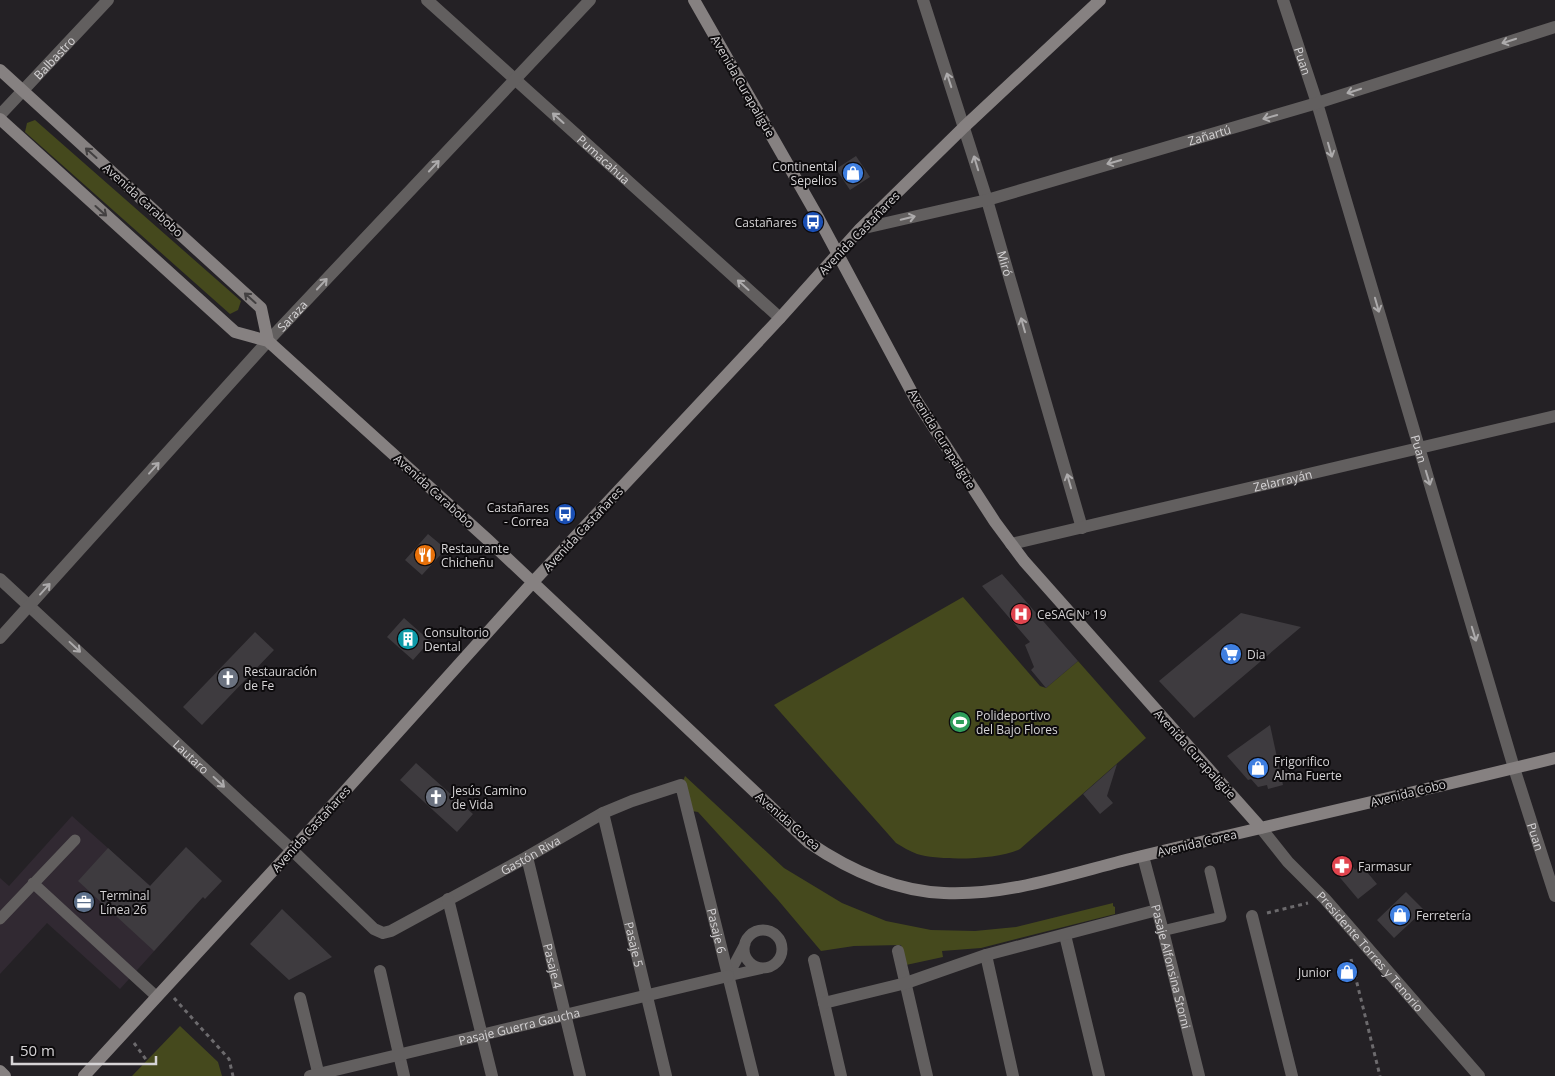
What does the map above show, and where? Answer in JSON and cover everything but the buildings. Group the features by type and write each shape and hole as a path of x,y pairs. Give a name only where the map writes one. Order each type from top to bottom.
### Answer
{"main road":[{"name":"Avenida Curapaligüe","path":"694,0 819,219 836,254 916,400 1011,544 1060,602 1261,828"},
{"name":"Avenida Castañares","path":"84,1076 292,850 533,582 780,318 836,254 964,127 1100,0"},
{"name":"Avenida Carabobo","path":"0,70 261,308 268,341"},
{"name":"Avenida Carabobo","path":"0,119 234,332 268,341 533,582"},
{"name":"Avenida Corea","path":"533,582 808,842 832,859 888,884 915,891 943,893 987,892 1046,880 1261,828"},
{"name":"Avenida Cobo","path":"1261,828 1555,758"},
{"path":"0,1071 5,1076"}],"street":[{"name":"Balbastro","path":"0,115 108,0"},
{"name":"Pumacahua","path":"427,0 780,318"},
{"name":"Saraza","path":"0,638 268,341 590,0"},
{"name":"Miró","path":"923,0 987,200 1082,528"},
{"name":"Puan","path":"1283,0 1317,103 1514,768 1555,896"},
{"name":"Zañartú","path":"860,229 987,200 1317,103 1555,27"},
{"name":"Zelarrayán","path":"1011,544 1555,416"},
{"name":"Lautaro","path":"0,579 292,850 374,929 383,933"},
{"name":"Gastón Riva","path":"383,933 391,931 527,857 603,813 681,785"},
{"name":"Pasaje 6","path":"681,785 753,1076"},
{"name":"Pasaje 5","path":"603,813 666,1076"},
{"name":"Presidente Torres y Tenorio","path":"1261,828 1288,862 1325,899 1479,1076"},
{"name":"Pasaje Alfonsina Storni","path":"1143,856 1198,1076"},
{"name":"Pasaje 4","path":"527,857 580,1076"},
{"path":"448,899 492,1076"},
{"path":"824,1003 906,983 986,955 1156,910"},
{"path":"1252,916 1292,1076"},
{"path":"1065,935 1099,1076"},
{"path":"898,951 927,1076"},
{"path":"986,955 1013,1076"},
{"path":"814,960 841,1076"},
{"path":"380,971 404,1076"},
{"name":"Pasaje Guerra Gaucha","path":"316,1075 728,976"},
{"path":"300,998 316,1075"}],"lane":[{"path":"0,918 75,840"},
{"path":"1162,931 1221,917 1210,871"},
{"path":"33,883 161,993"},
{"path":"759,930 771,932 780,941 782,953 769,966 728,976 749,936 759,930"},
{"path":"746,942 745,954 752,964 769,966"}],"path":[{"path":"1351,960 1380,1076"},
{"path":"161,993 229,1059 233,1076"},
{"path":"126,1031 147,1061"}],"shaded area":[{"name":"Terminal Línea 26","path":"72,816 185,917 120,989 47,923 0,974 0,878 9,886"}],"green space":[{"path":"35,120 241,301 238,310 230,314 25,132 27,123"},
{"name":"Polideportivo del Bajo Flores","path":"963,597 1040,686 1046,688 1078,661 1146,738 1020,849 1010,853 984,857 940,858 917,854 896,843 774,705"},
{"path":"685,776 784,868 842,903 886,921 931,930 975,931 1016,927 1113,903 1115,914 981,948 942,951 943,957 906,965 901,945 854,946 821,951 778,900 698,812 692,811 681,787"},
{"path":"180,1026 218,1062 222,1076 132,1076"}],"place":[{"name":"Continental Sepelios","path":"853,173"},
{"name":"Castañares","path":"813,222"},
{"name":"Castañares - Correa","path":"565,514"},
{"name":"Restaurante Chicheñu","path":"425,555"},
{"name":"CeSAC Nº 19","path":"1021,614"},
{"name":"Consultorio Dental","path":"408,639"},
{"name":"Dia","path":"1231,654"},
{"name":"Restauración de Fe","path":"228,678"},
{"name":"Polideportivo del Bajo Flores","path":"960,722"},
{"name":"Frigorifico Alma Fuerte","path":"1258,768"},
{"name":"Jesús Camino de Vida","path":"436,797"},
{"name":"Farmasur","path":"1342,866"},
{"name":"Terminal Línea 26","path":"84,902"},
{"name":"Ferretería","path":"1400,915"},
{"name":"Junior","path":"1347,972"}]}
